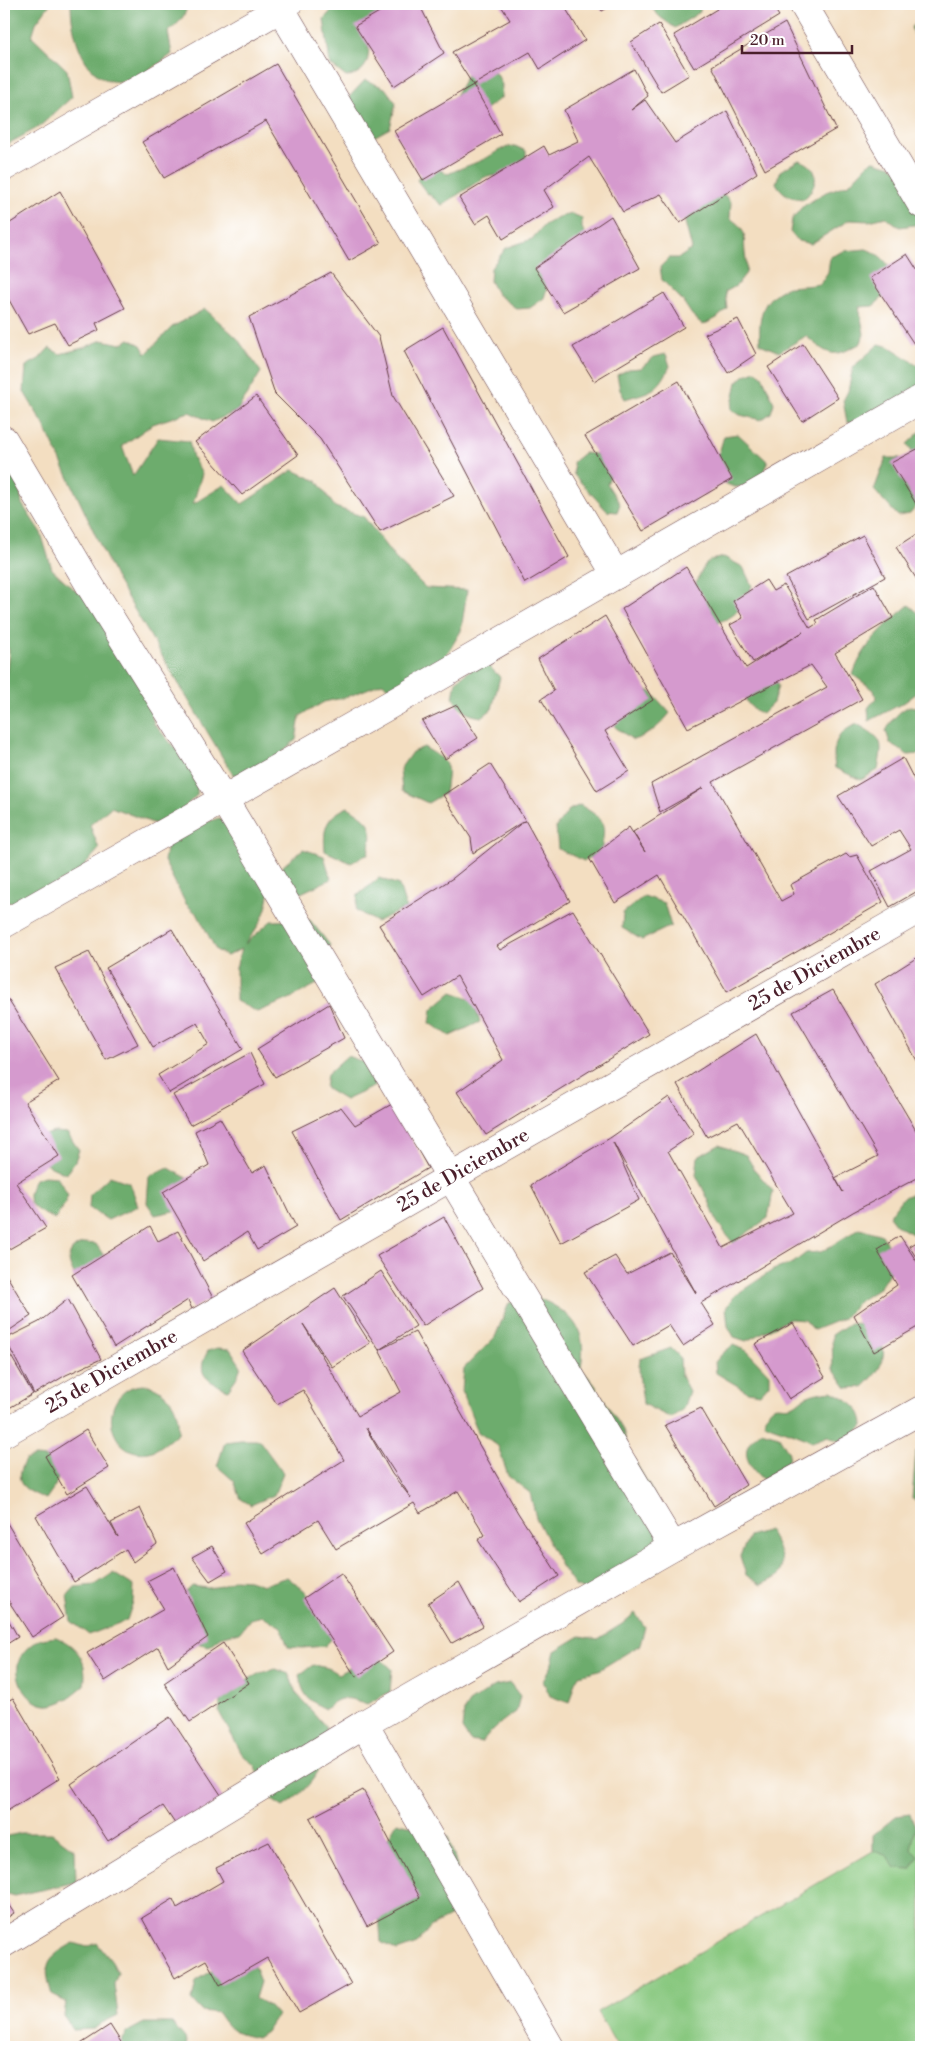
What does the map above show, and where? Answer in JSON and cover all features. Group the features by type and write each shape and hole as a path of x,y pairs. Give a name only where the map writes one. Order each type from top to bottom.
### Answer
{"street":[{"path":"802,4 921,204"},
{"path":"4,167 282,5 616,575"},
{"path":"4,924 224,800 921,399"},
{"path":"4,440 88,584 224,800 673,1547"},
{"name":"25 de Diciembre","path":"4,1433 921,908"},
{"path":"4,1943 364,1724 673,1547 921,1410"},
{"path":"364,1724 550,2047"}],"green space":[{"path":"4,4 50,4 36,23 32,36 67,70 72,97 39,127 4,146"},
{"path":"71,4 187,4 187,8 178,23 168,32 172,54 143,74 124,81 111,81 99,76 83,56 77,43"},
{"path":"337,4 406,4 401,14 369,32 368,55 365,66 361,71 346,77 330,64 324,19"},
{"path":"656,4 700,4 700,12 675,28 653,10"},
{"path":"921,19 921,57 911,27"},
{"path":"478,67 497,74 502,85 501,98 477,115 455,96 469,71"},
{"path":"365,80 385,88 396,103 390,128 372,138 351,109 349,97"},
{"path":"515,146 526,151 526,163 512,173 485,177 442,205 426,192 417,180 425,169 432,166 448,174 482,160 500,150"},
{"path":"799,160 811,167 815,177 815,183 804,199 787,195 776,183 780,171"},
{"path":"874,161 892,166 921,183 921,224 900,227 886,217 869,221 849,220 811,244 798,241 790,232 792,219 802,207 826,192 849,184 869,163"},
{"path":"719,189 731,202 730,218 744,233 746,273 736,286 725,292 727,309 717,318 703,325 662,280 660,267 669,258 679,258 692,249 682,211"},
{"path":"572,214 582,218 582,228 588,239 551,275 544,298 530,308 517,309 497,294 490,281 491,268 506,248 532,239 544,225 558,217"},
{"path":"866,249 878,255 887,264 892,274 894,288 873,306 859,307 864,334 861,343 837,353 820,348 806,336 779,352 760,344 760,321 767,302 772,297 786,288 820,284 828,272 830,257 844,251"},
{"path":"205,309 237,338 261,372 237,411 212,422 189,412 153,424 122,446 133,476 158,438 189,441 193,458 202,474 193,504 224,485 242,504 293,470 317,481 335,507 364,517 395,558 426,588 467,590 461,631 430,682 404,697 382,683 347,697 324,702 300,716 296,740 260,771 233,775 115,577 44,425 24,392 26,366 39,359 49,348 60,354 83,348 102,340 121,344 129,339 141,345 146,354 172,327"},
{"path":"879,344 890,347 921,367 921,389 860,426 847,422 843,401 848,391 853,367"},
{"path":"666,354 670,366 662,381 648,392 625,399 620,390 617,375 629,369 641,368 654,357"},
{"path":"756,371 762,375 774,403 771,413 761,420 740,415 731,409 737,382 745,375"},
{"path":"921,431 921,466 907,444"},
{"path":"738,434 768,462 764,472 756,480 741,487 735,487 720,481 715,467 724,436"},
{"path":"4,447 15,459 22,504 41,533 52,569 77,592 107,605 137,666 154,724 198,774 197,795 177,815 155,824 111,807 90,825 99,849 80,871 21,903 4,902 4,695 9,650 4,643"},
{"path":"584,453 603,455 612,472 607,484 620,504 617,512 607,511 574,475 573,462"},
{"path":"886,458 900,458 913,468 919,476 921,501 910,514 898,516 874,490"},
{"path":"724,557 743,567 752,586 736,612 726,619 708,624 691,593 704,566 711,560"},
{"path":"909,605 921,615 921,690 905,702 869,721 868,708 876,698 874,690 853,675 862,654 876,636"},
{"path":"483,660 500,677 492,709 482,717 465,712 453,698 456,681"},
{"path":"759,661 767,667 778,686 773,703 762,714 749,705 744,689 746,668"},
{"path":"645,689 651,692 670,713 653,730 633,740 615,727 618,708"},
{"path":"910,706 921,708 921,754 908,755 890,743 886,731 896,716"},
{"path":"857,724 873,734 880,742 881,747 878,770 861,780 835,768 834,760 835,747 840,736"},
{"path":"424,747 440,757 447,766 445,793 428,803 402,791 400,769 412,752"},
{"path":"580,805 599,819 603,828 601,851 584,861 558,849 556,827 569,810"},
{"path":"348,807 368,822 371,831 368,854 351,863 325,851 324,843 325,830 330,820 334,815"},
{"path":"219,818 233,824 271,877 267,906 257,927 245,944 271,921 310,920 330,945 319,983 287,1000 257,1012 236,1001 236,968 241,949 227,956 216,950 198,915 186,904 164,861 167,843 204,823"},
{"path":"303,849 324,856 331,879 301,893 281,881 283,866"},
{"path":"379,878 399,885 406,908 376,922 356,910 358,895"},
{"path":"644,896 664,903 671,926 642,940 622,928 623,913"},
{"path":"452,992 472,999 480,1022 450,1036 430,1023 432,1009"},
{"path":"347,1056 367,1063 375,1086 345,1100 325,1088 327,1074"},
{"path":"54,1132 67,1133 79,1150 75,1161 66,1174 45,1164 45,1135"},
{"path":"719,1145 746,1155 755,1170 773,1191 768,1218 733,1243 717,1222 696,1175 698,1157"},
{"path":"169,1168 190,1180 178,1210 155,1215 147,1203 149,1176"},
{"path":"44,1176 57,1177 68,1195 55,1219 36,1209 29,1200 35,1179"},
{"path":"110,1176 130,1183 138,1206 108,1220 89,1208 90,1194"},
{"path":"914,1194 921,1196 921,1232 914,1235 896,1225 889,1216 903,1197"},
{"path":"860,1228 882,1235 891,1251 892,1268 880,1287 858,1302 844,1318 814,1330 805,1320 790,1319 746,1341 734,1337 728,1326 726,1308 734,1296 773,1270 793,1263 806,1253 821,1252"},
{"path":"84,1243 96,1244 108,1262 75,1276 70,1265 69,1256 74,1249"},
{"path":"536,1297 559,1309 575,1323 582,1342 581,1368 595,1385 623,1430 629,1451 657,1499 677,1524 659,1570 605,1598 575,1586 561,1566 536,1518 530,1493 508,1476 498,1446 478,1432 462,1391 464,1368 495,1337 509,1303"},
{"path":"850,1323 869,1324 881,1341 883,1349 883,1357 877,1372 863,1387 847,1388 833,1369 832,1335"},
{"path":"733,1345 747,1351 769,1374 769,1384 760,1394 748,1392 716,1373 715,1362"},
{"path":"217,1348 230,1349 241,1366 237,1377 228,1390 209,1380 203,1372 202,1366 208,1351"},
{"path":"671,1348 680,1357 681,1376 689,1391 683,1409 671,1418 643,1404 639,1370 640,1359"},
{"path":"149,1385 157,1388 172,1403 176,1410 178,1433 153,1451 136,1452 125,1447 118,1439 113,1429 111,1418 114,1406 120,1396 130,1388"},
{"path":"832,1391 853,1404 862,1419 863,1426 854,1435 840,1442 828,1436 812,1442 764,1423 773,1407 794,1405 811,1395"},
{"path":"761,1431 779,1436 789,1453 786,1475 769,1485 752,1468 746,1451 752,1439"},
{"path":"259,1440 283,1473 274,1495 251,1505 241,1499 234,1481 217,1466 225,1442"},
{"path":"916,1451 921,1451 921,1502 912,1499"},
{"path":"35,1457 47,1458 59,1475 55,1486 46,1499 26,1489 20,1481 19,1475 25,1460"},
{"path":"769,1530 777,1546 782,1564 777,1576 761,1585 746,1575 740,1556 749,1536"},
{"path":"113,1573 134,1586 133,1602 127,1620 89,1635 71,1621 67,1596 75,1587 95,1585"},
{"path":"287,1577 304,1590 337,1633 325,1646 288,1647 281,1627 263,1616 250,1619 240,1632 220,1637 209,1646 188,1641 173,1606 192,1586 208,1588 222,1586 234,1579 249,1580 263,1585"},
{"path":"635,1613 645,1627 640,1645 599,1670 579,1675 569,1703 550,1696 543,1681 551,1667 555,1651 580,1636 598,1639 622,1624"},
{"path":"56,1637 71,1645 80,1656 85,1670 84,1686 62,1702 50,1705 42,1704 29,1696 24,1689 20,1682 18,1665 22,1654 31,1645 41,1639"},
{"path":"375,1654 392,1669 390,1692 367,1704 350,1699 340,1699 326,1709 310,1700 304,1692 299,1675 313,1665 328,1668 338,1674"},
{"path":"275,1669 289,1674 296,1693 326,1727 326,1752 318,1771 303,1791 283,1807 272,1800 254,1765 242,1754 219,1712 223,1693 260,1673"},
{"path":"510,1683 520,1696 516,1712 498,1726 482,1743 470,1741 462,1729 464,1711 469,1703 495,1686"},
{"path":"910,1814 916,1827 911,1849 919,1856 911,1869 895,1868 887,1856 873,1850 873,1835 896,1816"},
{"path":"397,1822 448,1836 457,1866 459,1912 430,1927 417,1944 397,1951 381,1942 379,1914 384,1845"},
{"path":"921,1823 921,2047 618,2047 597,2012"},
{"path":"21,1833 52,1833 75,1850 76,1882 15,1896 4,1893 4,1837"},
{"path":"74,1943 87,1947 97,1943 118,1973 114,1984 118,2015 94,2029 73,2030 64,2016 66,2002 52,1995 49,1984 47,1969 52,1958 64,1948"},
{"path":"254,1965 260,1982 255,1998 269,2006 277,2015 266,2032 257,2038 234,2031 226,2025 218,2013 202,2011 192,2000 196,1981 218,1967"},
{"path":"144,2023 172,2023 185,2038 187,2047 117,2047 129,2031"}],"building":[{"path":"393,4 419,4 444,53 394,86 355,26"},
{"path":"500,4 563,4 585,40 540,69 530,52 473,85 452,52 510,20"},
{"path":"597,4 615,4 602,11"},
{"path":"714,4 771,4 779,16 694,68 674,35 717,9"},
{"path":"785,23 836,129 765,170 712,66"},
{"path":"659,24 689,75 661,92 631,42"},
{"path":"276,64 381,243 349,261 266,121 164,178 142,142"},
{"path":"634,69 648,96 631,110 645,100 675,143 727,111 757,173 680,223 661,194 623,212 589,157 544,190 554,207 503,239 489,215 475,224 459,198 544,146 549,155 578,141 564,110"},
{"path":"473,85 501,134 423,180 394,131"},
{"path":"60,191 125,308 96,323 99,330 68,345 55,323 28,334 4,291 4,227"},
{"path":"611,216 640,268 563,312 534,268"},
{"path":"907,254 921,276 921,339 914,344 870,278"},
{"path":"331,273 379,337 393,396 454,496 380,532 320,439 275,394 249,317"},
{"path":"664,293 684,327 594,381 573,347"},
{"path":"738,319 756,354 728,373 705,334"},
{"path":"443,327 569,557 525,583 404,351"},
{"path":"803,344 838,398 802,421 768,367"},
{"path":"679,381 732,479 643,531 585,436"},
{"path":"256,396 298,455 242,495 195,442"},
{"path":"921,447 921,512 891,463"},
{"path":"921,531 921,586 896,547"},
{"path":"863,535 885,577 809,619 786,577"},
{"path":"686,567 746,668 803,632 753,662 730,625 743,618 733,601 766,580 773,591 784,585 810,628 818,623 816,620 874,585 893,618 835,653 862,699 713,782 781,901 794,894 790,885 846,854 849,857 857,855 883,902 727,992 659,875 615,903 589,858 629,827 645,852 633,832 703,788 660,812 651,784 827,687 811,665 688,728 622,609"},
{"path":"605,616 653,700 605,731 629,771 597,791 541,699 554,691 538,659"},
{"path":"457,705 478,738 445,759 422,721"},
{"path":"903,758 921,793 921,889 890,907 871,871 911,849 899,830 871,846 838,796"},
{"path":"490,764 525,820 570,901 497,946 500,950 573,910 649,1034 486,1135 457,1092 503,1060 457,976 424,997 379,925 453,878 524,821 473,853 471,838 443,795"},
{"path":"172,929 243,1049 169,1093 158,1075 209,1044 197,1023 153,1047 106,968"},
{"path":"89,952 138,1044 106,1060 55,968"},
{"path":"921,955 921,1068 875,984"},
{"path":"833,990 921,1139 921,1176 853,1212 701,1303 715,1325 683,1346 669,1325 633,1346 585,1272 615,1256 627,1274 670,1252 696,1293 613,1142 639,1200 561,1243 531,1185 610,1138 669,1097 694,1134 668,1151 723,1248 793,1213 738,1121 707,1137 677,1084 756,1034 835,1178 878,1156 793,1012"},
{"path":"4,993 59,1081 25,1102 59,1156 16,1183 46,1228 4,1252"},
{"path":"329,1004 344,1038 275,1077 257,1049"},
{"path":"250,1053 265,1084 190,1125 173,1095"},
{"path":"392,1104 428,1168 341,1220 292,1131 341,1107 355,1125"},
{"path":"220,1118 252,1173 266,1165 296,1227 257,1250 247,1232 203,1261 163,1192 209,1165 195,1131"},
{"path":"444,1217 483,1288 423,1326 377,1256"},
{"path":"150,1226 158,1241 178,1231 213,1298 192,1309 188,1300 114,1347 72,1275"},
{"path":"900,1236 921,1268 921,1325 874,1352 854,1315 897,1285 877,1250"},
{"path":"921,1239 921,1265 909,1246"},
{"path":"4,1271 31,1316 4,1334"},
{"path":"381,1271 416,1326 379,1350 343,1296"},
{"path":"335,1288 370,1343 332,1367 303,1324 358,1416 401,1392 379,1350 415,1332 518,1513 559,1576 519,1602 478,1540 485,1535 458,1491 420,1513 414,1503 336,1549 318,1520 263,1554 244,1523 344,1460 303,1390 277,1404 242,1351","holes":["366,1428 411,1498 392,1474"]},
{"path":"68,1299 101,1359 66,1375 34,1394 5,1339 39,1322"},
{"path":"793,1323 825,1377 789,1399 755,1344"},
{"path":"4,1344 33,1394 4,1411"},
{"path":"701,1408 746,1485 714,1506 665,1425"},
{"path":"86,1430 109,1468 67,1494 45,1456"},
{"path":"87,1486 118,1537 111,1523 140,1508 157,1544 133,1562 126,1549 74,1582 36,1516"},
{"path":"4,1518 63,1617 32,1637 4,1594"},
{"path":"212,1546 227,1571 210,1581 192,1557"},
{"path":"174,1567 208,1637 168,1666 158,1647 105,1681 87,1653 164,1609 147,1581"},
{"path":"341,1573 393,1652 356,1677 304,1598"},
{"path":"459,1582 483,1626 452,1643 428,1603"},
{"path":"4,1612 18,1637 4,1646"},
{"path":"223,1643 249,1683 190,1722 164,1683"},
{"path":"13,1698 60,1778 4,1813 4,1754 7,1753 4,1748 4,1703"},
{"path":"170,1717 223,1798 178,1828 163,1806 108,1841 71,1784"},
{"path":"363,1790 420,1898 367,1926 310,1818"},
{"path":"269,1842 351,1984 299,2013 267,1958 220,1985 206,1960 175,1978 142,1918 173,1899 177,1908 223,1881 216,1868"},
{"path":"4,1898 14,1913 4,1920"},
{"path":"110,2025 124,2047 76,2047"}]}
